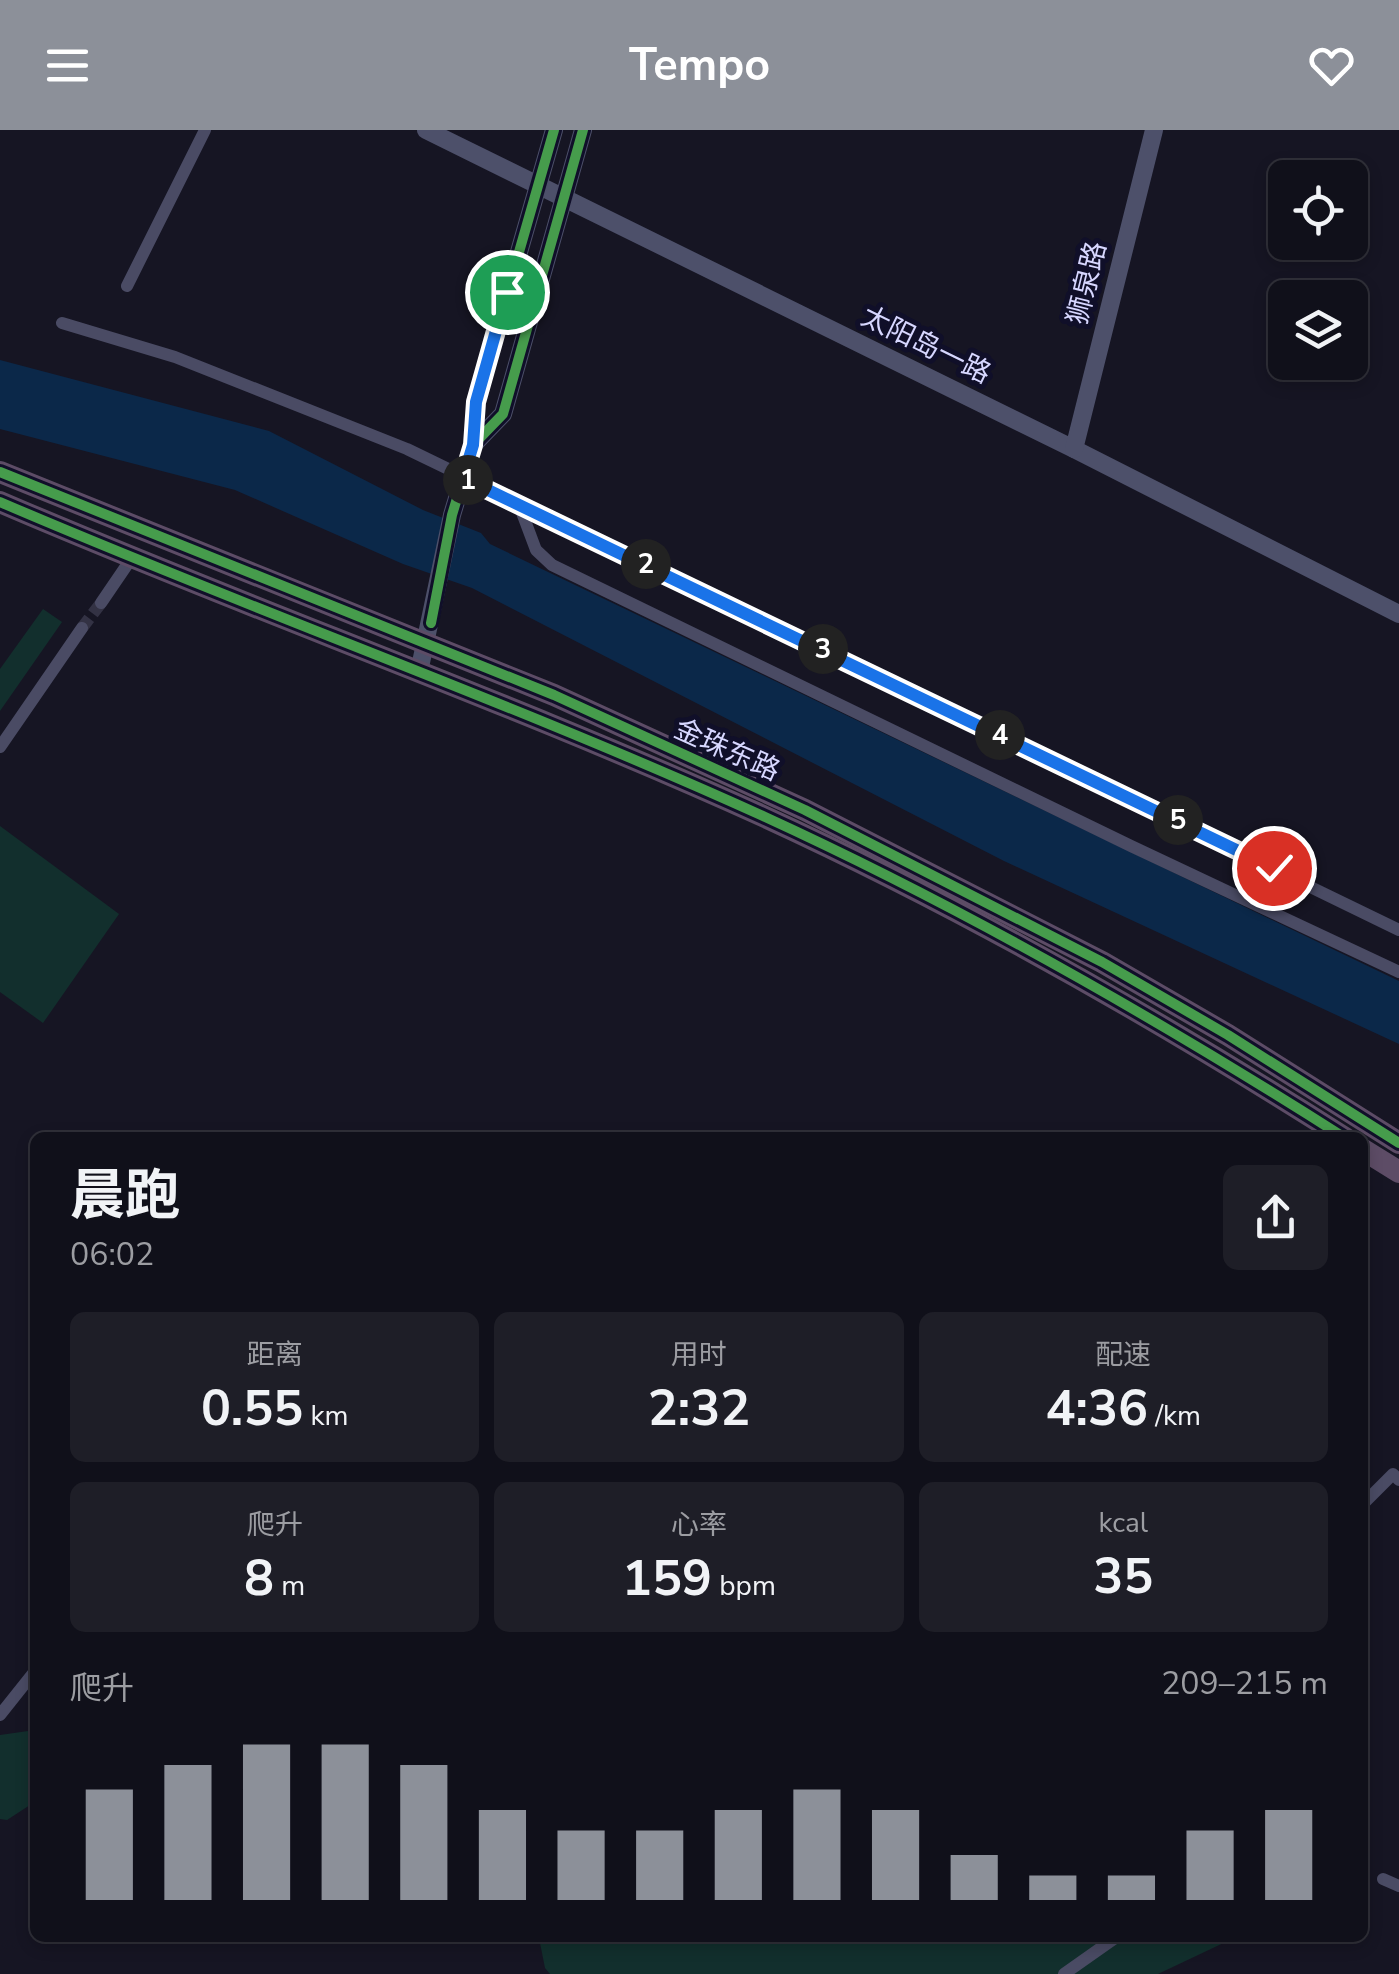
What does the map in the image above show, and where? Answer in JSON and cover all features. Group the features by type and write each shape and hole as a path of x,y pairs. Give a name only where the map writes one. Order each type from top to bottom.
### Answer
{"highway":[{"name":"金珠东路","path":"0,472 554,695 788,802 1102,962 1213,1026 1399,1144"},
{"name":"金珠东路","path":"0,502 131,559 546,722 765,817 962,914 1194,1042 1336,1132"},
{"path":"1368,1152 1399,1172"}],"street":[{"path":"127,286 206,130"},
{"name":"太阳岛一路","path":"426,130 1074,448 1399,614"},
{"path":"419,672 452,516 473,445 476,402 554,130"},
{"path":"473,445 502,414 583,130"},
{"name":"狮泉路","path":"1074,448 1154,130"},
{"path":"62,323 175,357 407,449 1399,930"},
{"path":"518,502 536,550 552,564 1130,846 1399,972"},
{"path":"100,603 131,559"},
{"path":"0,746 82,628"},
{"path":"1368,1500 1392,1474 1399,1480"},
{"path":"0,1715 30,1677"},
{"path":"1382,1879 1399,1886"},
{"path":"1064,1974 1108,1942"}],"green space":[{"path":"43,609 62,622 0,711 0,669"},
{"path":"0,826 119,914 43,1023 0,992"},
{"path":"30,1731 30,1805 7,1820 0,1819 0,1735"},
{"path":"540,1942 1226,1942 1158,1974 550,1974"}],"water":[{"path":"0,360 269,431 423,510 481,533 490,544 1399,981 1399,1044 1004,861 472,588 403,564 235,490 0,429"}],"tunnel":[{"path":"82,628 101,603"}],"cycle path":[{"path":"431,623 452,515 473,445 476,402 554,130"},
{"path":"473,445 503,414 583,130"},
{"path":"0,472 554,695 805,810 1102,962 1228,1035 1399,1143"},
{"path":"0,502 573,734 838,851 1059,967 1335,1132"}],"route":[{"path":"507,292 476,402 473,445 463,478 1274,868"}]}
